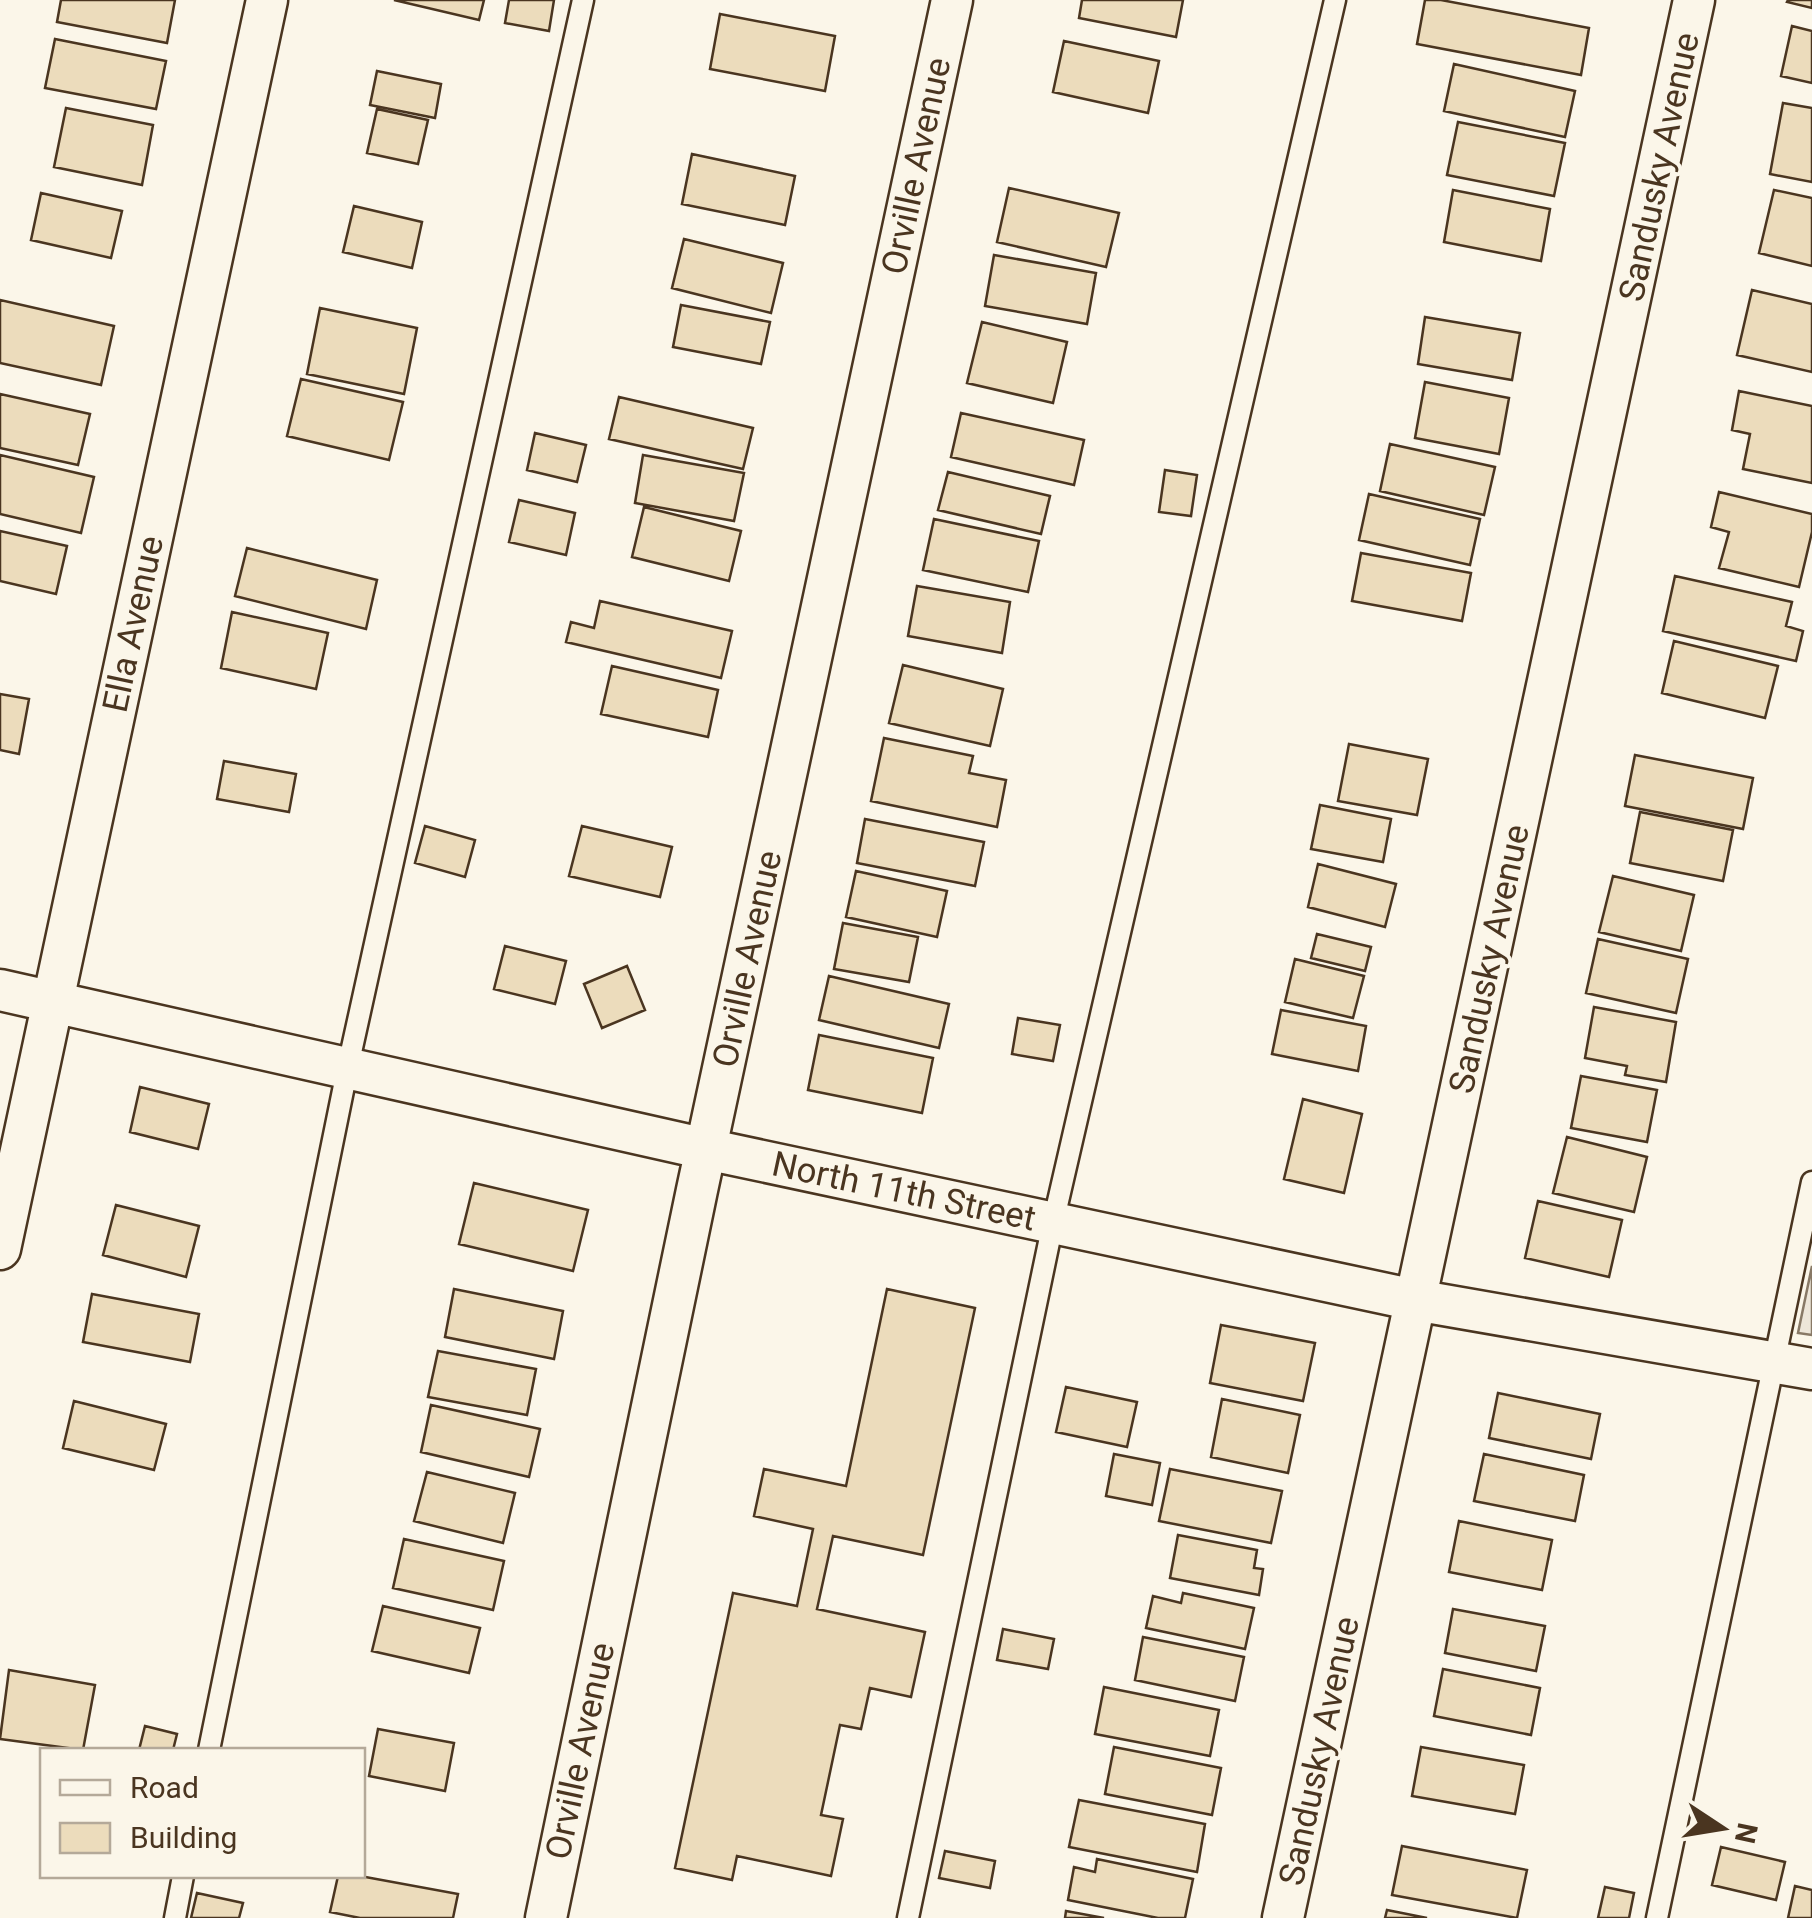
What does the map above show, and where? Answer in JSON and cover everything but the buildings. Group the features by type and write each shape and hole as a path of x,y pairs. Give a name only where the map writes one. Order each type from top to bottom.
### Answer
{"street":[{"name":"Ella Avenue","path":"0,1249 267,0"},
{"name":"Orville Avenue","path":"546,1918 952,0"},
{"name":"Sandusky Avenue","path":"1284,1918 1694,0"},
{"name":"North 11th Street","path":"0,990 706,1149 1416,1300 1793,1365"}],"lane":[{"path":"209,1748 348,1066 584,0"},
{"path":"908,1918 1053,1223 1335,0"},
{"path":"1657,1918 1793,1365 1812,1182"},
{"path":"175,1918 184,1878"}],"shaded area":[{"path":"1812,1266 1812,1335 1798,1333"}]}
